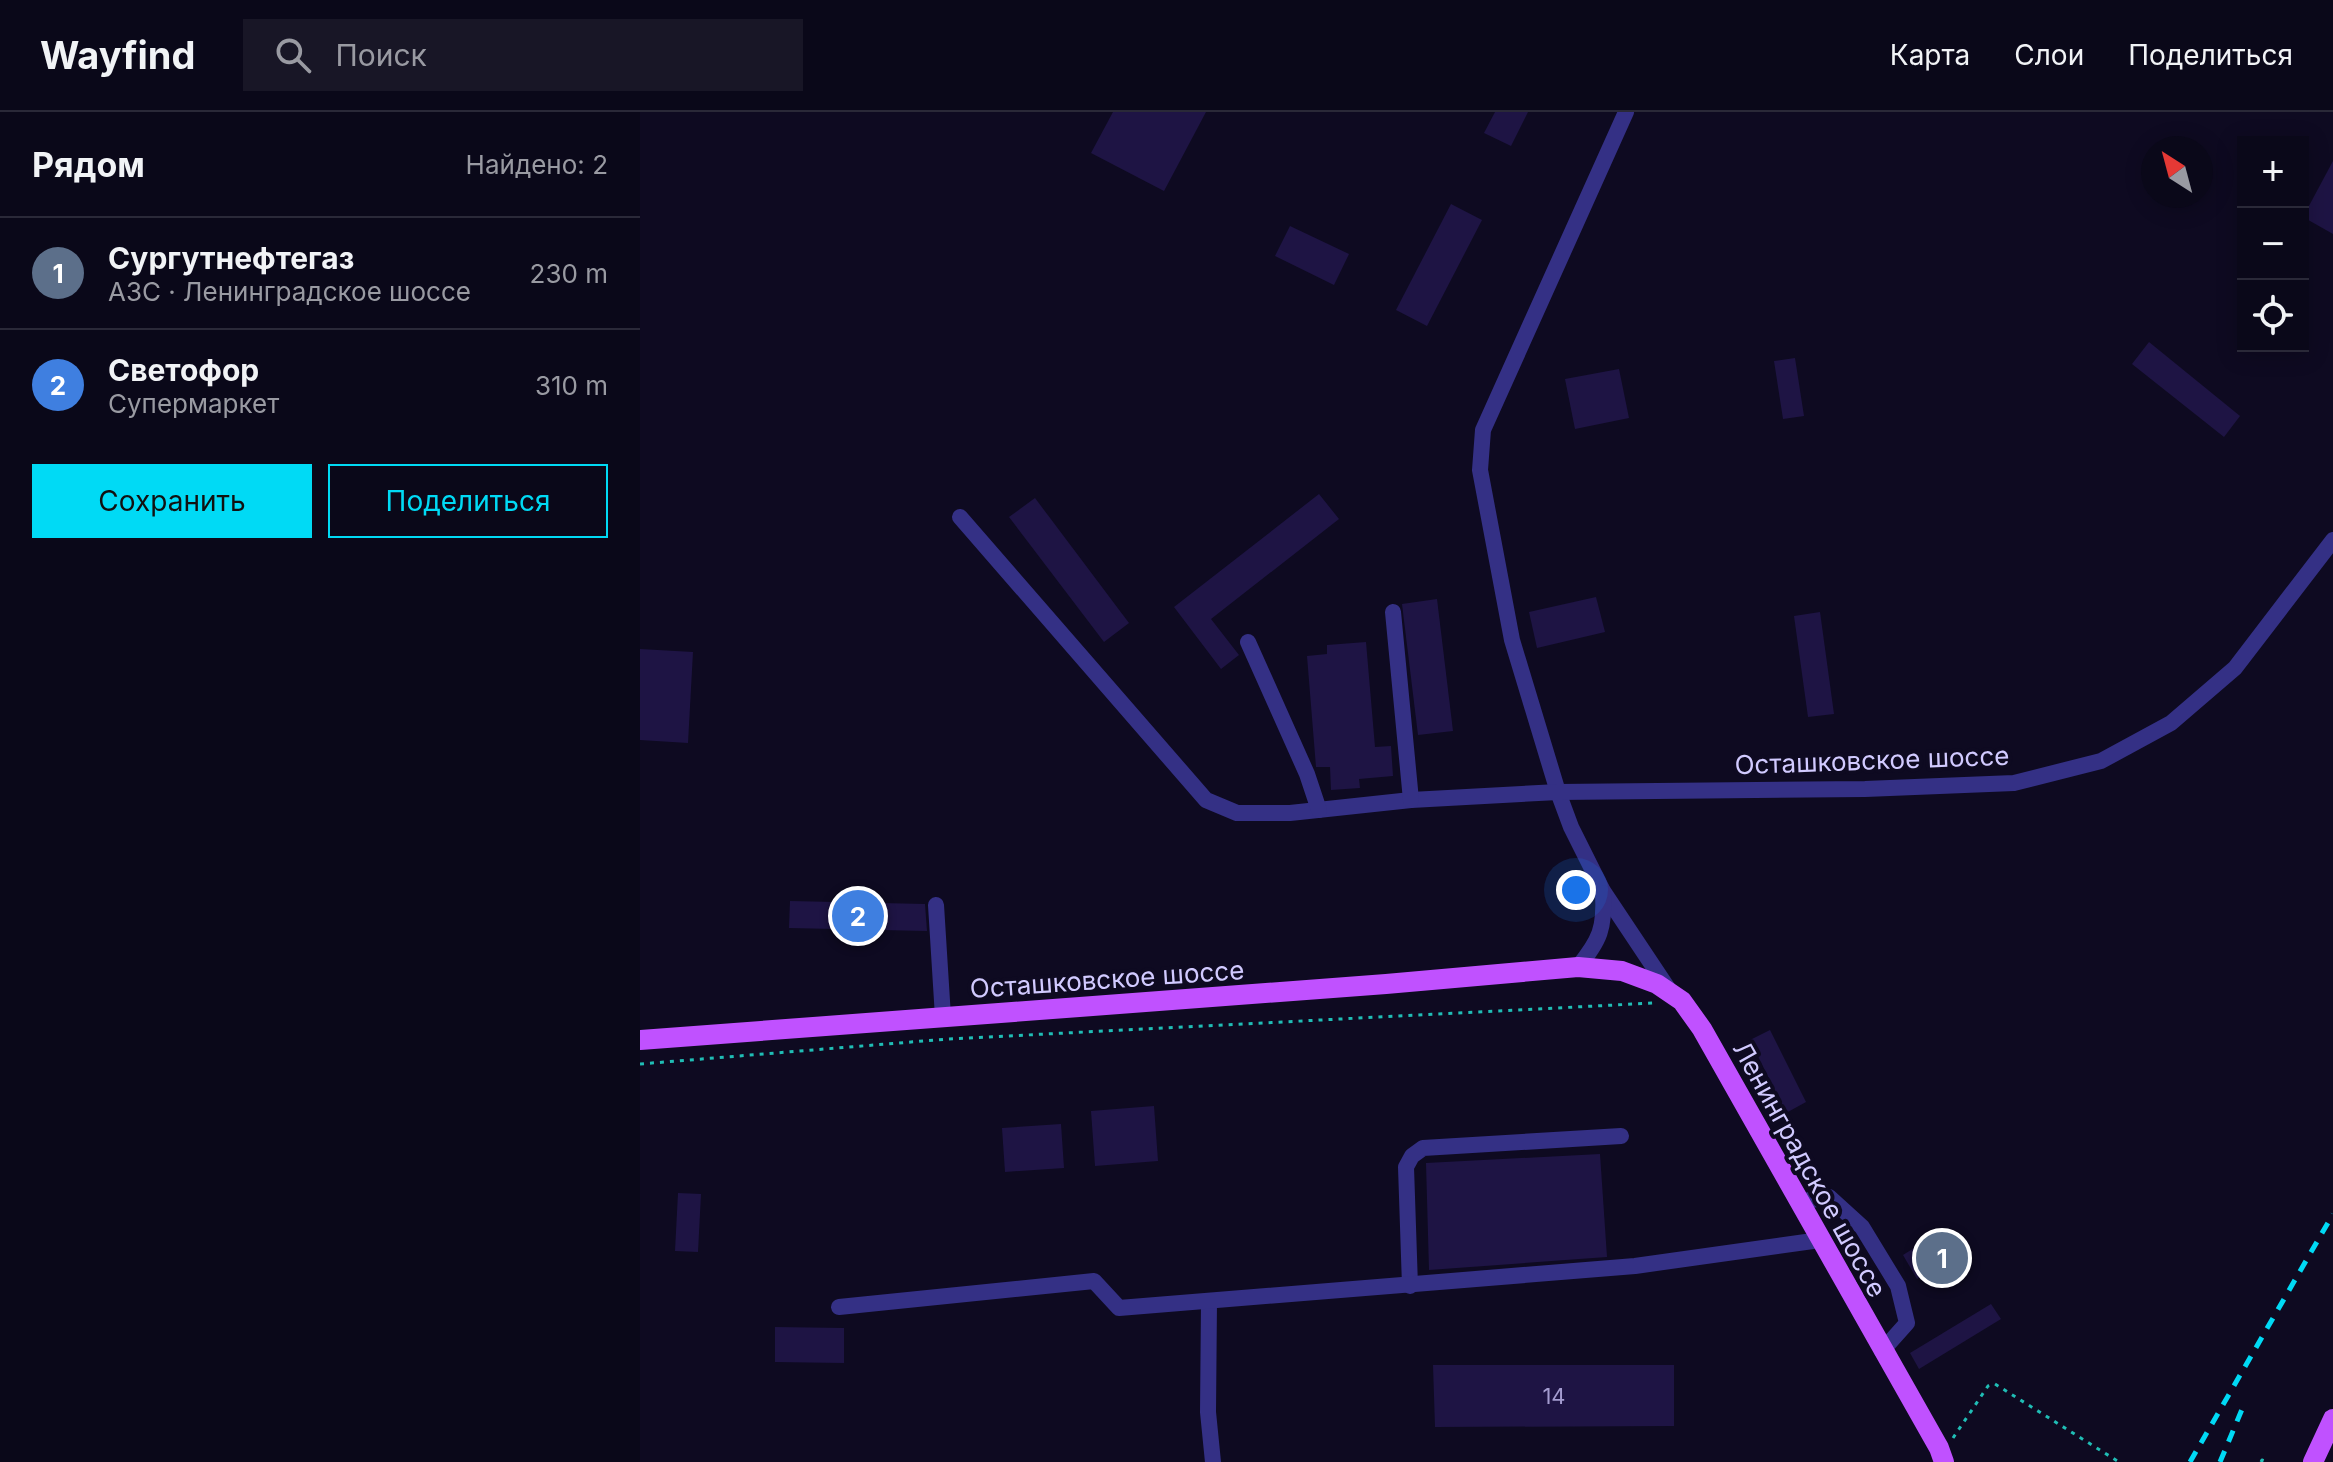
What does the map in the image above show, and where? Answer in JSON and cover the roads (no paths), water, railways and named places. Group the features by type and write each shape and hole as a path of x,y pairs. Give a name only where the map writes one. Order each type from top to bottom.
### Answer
{"main road":[{"path":"1578,967 1622,971 1640,977 1676,997"},
{"name":"Осташковское шоссе","path":"640,1040 1578,967"},
{"name":"Ленинградское шоссе","path":"1676,997 1702,1029 1941,1455"},
{"path":"2313,1462 2333,1419"}],"street":[{"path":"1626,112 1483,430 1480,470 1512,640 1571,827 1603,891 1676,997"},
{"name":"Осташковское шоссе","path":"960,517 1206,800 1237,813 1290,813 1411,800 1558,792 1865,789 2014,783 2101,761 2171,723 2235,668 2333,540"},
{"path":"1393,612 1411,800"},
{"path":"1248,642 1307,774 1319,810"},
{"path":"1578,967 1598,942 1605,918 1603,891"},
{"path":"936,905 943,1017"},
{"path":"1410,1286 1406,1167 1412,1156 1423,1148 1621,1136"},
{"path":"1798,1202 1829,1197 1862,1227 1898,1286 1907,1323 1882,1351"},
{"path":"839,1307 1094,1281 1119,1308 1209,1302 1635,1266 1820,1240"},
{"path":"1209,1302 1208,1412 1213,1462"}],"railway":[{"path":"2190,1462 2333,1214"},
{"path":"2220,1462 2243,1407"}],"place":[{"name":"Светофор","path":"858,916"},
{"name":"Сургутнефтегаз","path":"1942,1258"}]}
